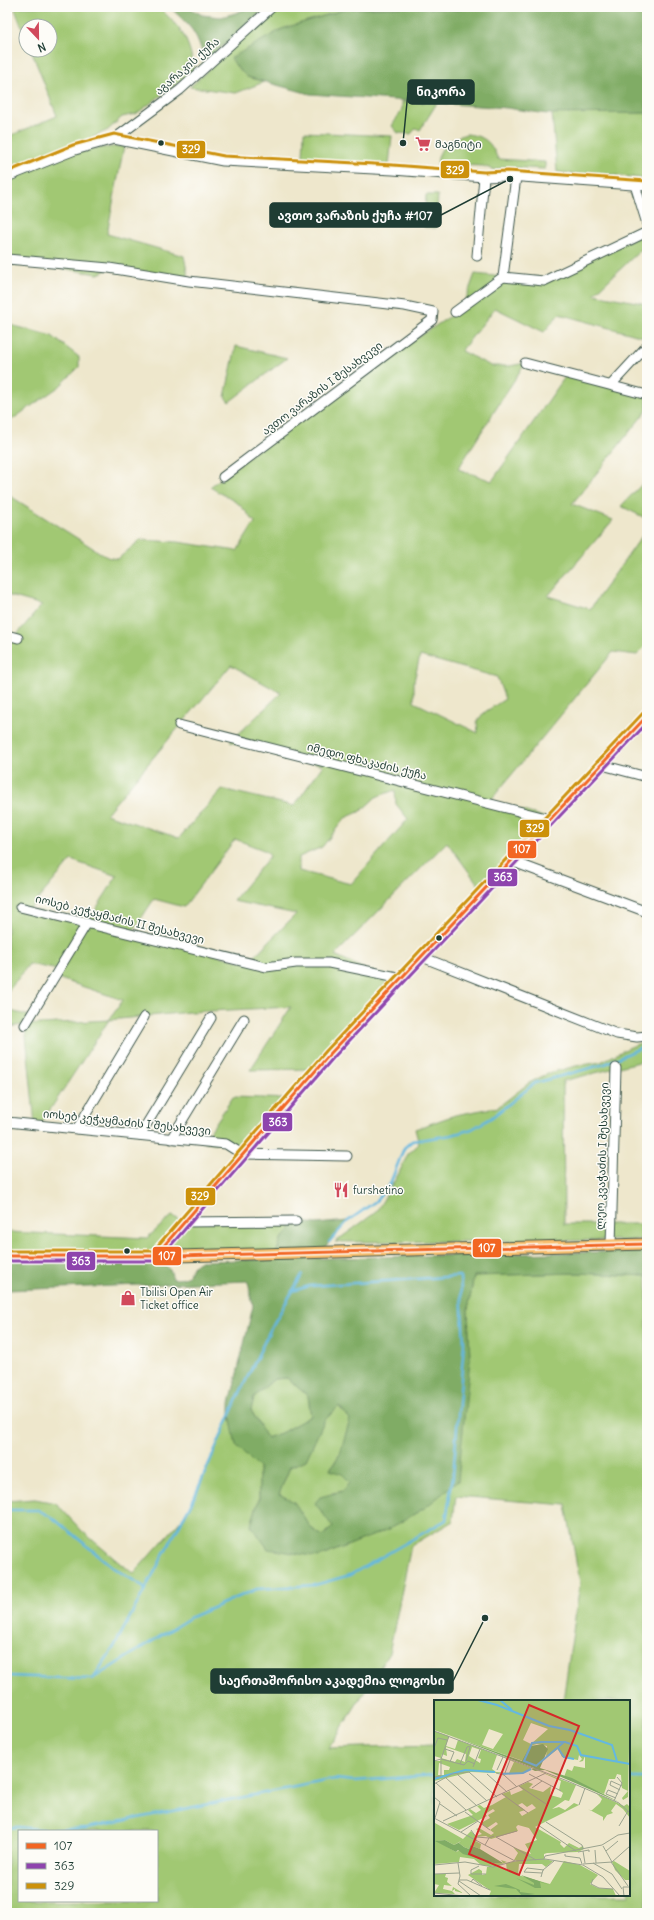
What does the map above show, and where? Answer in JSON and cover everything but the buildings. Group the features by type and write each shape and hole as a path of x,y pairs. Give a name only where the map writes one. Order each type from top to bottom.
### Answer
{"main road":[{"path":"7,1256 155,1256 647,1244"}],"street":[{"name":"აგარაკის ქუჩა","path":"114,139 184,87 272,7"},
{"path":"7,177 75,150 114,139 222,161 392,170 484,177 516,177 647,186"},
{"path":"477,256 484,177"},
{"path":"503,276 516,177"},
{"path":"636,185 647,224"},
{"path":"455,312 503,276 544,281 647,232"},
{"name":"ავთო ვარაზის I შესახვევი","path":"7,259 109,268 189,281 405,306 433,312 432,320 223,477"},
{"path":"611,386 647,346"},
{"path":"525,363 647,395"},
{"path":"7,635 18,638"},
{"path":"155,1256 330,1054 647,716"},
{"name":"იმედო ფხაკაძის ქუჩა","path":"179,725 550,819"},
{"path":"602,765 647,777"},
{"path":"511,861 647,912"},
{"name":"იოსებ კეჭაყმაძის II შესახვევი","path":"20,907 266,967 296,963 330,963 402,978"},
{"path":"25,1025 87,923"},
{"path":"422,957 617,1034 637,1037 647,1036"},
{"path":"77,1129 144,1017"},
{"path":"140,1135 211,1018"},
{"path":"171,1139 244,1019"},
{"name":"ლეო კვაჭაძის I შესახვევი","path":"611,1245 616,1068"},
{"name":"იოსებ კეჭაყმაძის I შესახვევი","path":"7,1122 226,1144 242,1154"},
{"path":"242,1154 347,1156"},
{"path":"184,1222 296,1221"}],"green space":[{"path":"14,7 159,7 183,34 189,48 194,69 136,114 122,117 108,130 74,146 7,170 7,137 57,116 34,58 58,58 58,18 18,18"},
{"path":"170,7 188,7 202,15 221,17 250,7 267,7 205,62 199,42 194,33"},
{"path":"278,7 412,7 346,9 282,29 260,42 247,77 264,82 236,93 190,87"},
{"path":"412,7 457,10 473,7 647,7 647,113 547,114 507,108 310,94 247,77 236,66 231,58 282,29 346,9"},
{"path":"429,7 473,7 457,10"},
{"path":"402,102 437,103 420,130 416,128 411,134 398,133 392,126 402,109"},
{"path":"552,113 647,113 647,179 587,172 587,175 557,172"},
{"path":"304,132 392,136 389,165 303,160"},
{"path":"467,134 483,138 487,141 498,159 545,162 545,169 504,167 494,170 483,166 457,165 445,169 438,166 439,154 442,149 450,141"},
{"path":"124,146 107,234 184,256 189,281 109,269 98,274 66,269 7,264 7,177 75,150"},
{"path":"426,195 438,195 436,228 424,227"},
{"path":"647,232 647,244 594,294 647,304 647,338 559,314 544,332 495,308 461,351 491,366 510,366 525,363 458,469 492,481 567,374 647,395 647,410 572,504 613,520 548,596 590,609 647,529 647,620 645,622 647,623 647,645 637,655 613,652 490,801 550,819 483,891 447,842 335,955 396,984 318,1069 250,1070 291,1007 190,1012 109,1020 123,1000 54,977 58,970 29,964 7,993 7,646 42,605 7,595 7,494 107,557 118,559 140,540 178,542 237,551 255,522 239,504 210,487 270,440 363,374 458,311 464,304 475,274 544,281","holes":["420,656 497,677 505,699 485,712 477,721 478,733 414,702 414,681","231,665 281,693 230,742 323,765 294,806 222,789 179,838 106,814","395,790 396,804 408,819 351,884 299,871 299,857 322,847 345,818 361,811 376,797","235,839 266,851 270,856 233,901 296,914 248,963 131,934 154,899 184,907","71,860 117,876 87,923 30,909"]},
{"path":"7,324 52,336 79,357 79,367 60,386 7,423"},
{"path":"236,346 287,358 229,402 225,397"},
{"path":"647,479 647,519 621,506"},
{"path":"7,1010 30,1016 25,1025 7,1027"},
{"path":"109,1020 40,1125 35,1125 25,1025"},
{"path":"647,1040 647,1060 563,1081 564,1224 647,1224 647,1240 335,1242 376,1212 398,1175 408,1154 419,1144 415,1129 455,1115 498,1107 529,1083 549,1073 576,1066 601,1062"},
{"path":"233,1097 291,1099 242,1154 226,1144 203,1142"},
{"path":"172,1216 184,1222 296,1221 288,1233 281,1239 276,1254 7,1256 7,1232 147,1238"},
{"path":"296,1221 316,1224 348,1221 320,1253 276,1254 281,1239 288,1233"},
{"path":"647,1251 647,1276 575,1273 474,1276 468,1309 470,1360 458,1481 426,1507 389,1529 319,1557 268,1549 251,1525 259,1499 259,1468 236,1445 230,1415 230,1403 253,1306 248,1281 7,1290 7,1259 156,1261 170,1269 173,1279 180,1279 188,1276 192,1268 201,1261","holes":["287,1378 308,1396 311,1416 281,1433 267,1438 251,1410 254,1397 274,1379","339,1406 350,1419 340,1454 330,1470 342,1474 350,1482 343,1491 320,1497 315,1503 333,1527 322,1536 311,1528 294,1502 279,1494 290,1467 306,1460 324,1421"]},
{"path":"575,1273 647,1276 647,1913 7,1913 7,1501 35,1499 56,1503 82,1531 122,1565 134,1573 185,1516 230,1415 236,1445 259,1468 259,1499 251,1525 319,1557 389,1529 426,1507 470,1360 468,1309 474,1276","holes":["456,1496 566,1505 580,1583 563,1700 630,1700 630,1896 434,1896 434,1745 329,1748 389,1653 411,1546 453,1521"]},
{"path":"287,1378 308,1396 311,1416 281,1433 267,1438 251,1410 254,1397 274,1379"},
{"path":"338,1406 350,1419 340,1454 330,1469 342,1474 350,1482 343,1491 332,1493 334,1527 323,1536 311,1528 294,1502 279,1494 290,1467 306,1460 324,1421"}],"waterway":[{"path":"329,1242 348,1221 376,1201 390,1184 404,1148 412,1141 452,1135 472,1129 491,1118 535,1083 605,1064 647,1045"},
{"path":"94,1677 114,1647 194,1498 236,1401 271,1328 302,1275"},
{"path":"7,1676 92,1679 191,1617 257,1589 315,1585 350,1575 446,1520 453,1476 464,1343 460,1276 310,1286 292,1291"},
{"path":"7,1510 38,1510 53,1518 115,1569 146,1588"},
{"path":"49,1830 87,1828 335,1779 354,1781 434,1775"},
{"path":"630,1778 647,1778"},
{"path":"7,1828 18,1827 49,1830"}],"transit line":[{"name":"329","path":"7,172 73,145 114,134 224,156 393,165 484,172 508,171 647,181"},
{"name":"329","path":"7,1251 153,1251 326,1051 643,713"},
{"name":"107","path":"155,1256 330,1054 647,716"},
{"name":"363","path":"159,1259 334,1057 647,723"},
{"name":"107","path":"7,1256 177,1256 647,1244"},
{"name":"363","path":"7,1261 155,1261"}],"place":[{"name":"ნიკორა","path":"403,143"},
{"name":"მაგნიტი","path":"423,144"},
{"name":"ავთო ვარაზის ქუჩა #107","path":"510,179"},
{"name":"furshetino","path":"341,1190"},
{"name":"Tbilisi Open Air Ticket office","path":"128,1298"},
{"name":"საერთაშორისო აკადემია ლოგოსი","path":"485,1618"}]}
